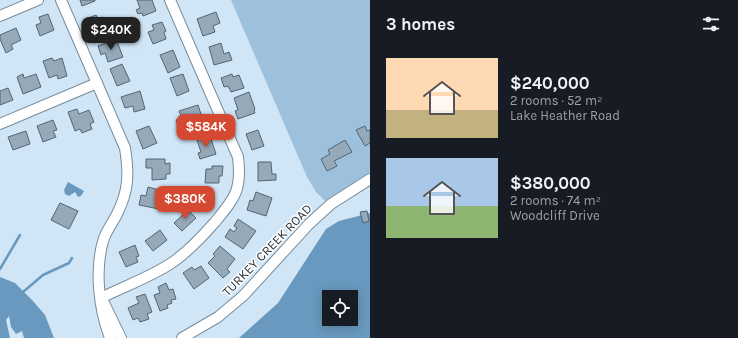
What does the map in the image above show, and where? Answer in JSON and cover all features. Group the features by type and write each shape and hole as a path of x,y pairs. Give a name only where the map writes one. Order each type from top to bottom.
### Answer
{"street":[{"path":"0,16 38,0"},
{"path":"61,0 125,148 128,166 128,183 125,198 104,238 98,276 103,319 110,338"},
{"path":"101,298 169,265 181,256 199,240 231,203 238,188 240,173 238,157 170,0"},
{"path":"0,124 97,83"},
{"name":"TURKEY CREEK ROAD","path":"182,338 218,317 243,296 309,224 331,204 370,179"},
{"path":"101,298 111,315 121,338"}],"shaded area":[{"path":"231,0 370,0 370,172 325,201 316,192 307,177"},
{"path":"68,182 84,191 81,196 78,197 75,192 69,196 65,194 64,190"},
{"path":"370,213 370,338 239,338 278,303 326,229 339,221"},
{"path":"0,277 15,283 33,301 45,315 54,338 24,338 22,331 16,334 11,327 9,316 6,320 10,338 0,338"}],"building":[{"path":"80,0 95,0 95,1 82,6"},
{"path":"137,0 152,0 156,11 143,16 142,13 138,14 136,10 140,8"},
{"path":"216,12 220,23 213,26 215,32 203,36 197,19"},
{"path":"48,14 54,30 40,36 36,25 41,23 39,17"},
{"path":"96,15 98,19 103,17 108,29 96,34 93,28 90,29 86,19"},
{"path":"162,22 166,31 164,32 166,39 153,44 148,32 154,30 152,25"},
{"path":"16,28 21,40 11,45 13,49 6,53 0,39 0,35"},
{"path":"116,39 123,57 108,62 105,53 101,55 98,46"},
{"path":"221,43 224,54 229,52 232,60 214,65 209,47"},
{"path":"173,50 180,67 168,73 160,55"},
{"path":"52,58 54,61 62,58 67,76 58,79 57,75 49,78 43,61"},
{"path":"122,64 130,81 117,86 110,69"},
{"path":"23,74 24,78 36,74 41,87 23,94 17,77"},
{"path":"183,74 189,91 177,96 170,78"},
{"path":"232,74 233,77 239,75 244,88 231,92 228,86 224,87 221,78"},
{"path":"8,88 13,100 0,105 0,91"},
{"path":"140,91 145,109 134,112 133,106 125,108 121,97"},
{"path":"249,92 255,113 238,119 235,111 238,110 234,98"},
{"path":"198,105 201,114 196,116 200,127 188,131 186,127 180,130 176,120 182,118 179,111"},
{"path":"77,109 79,114 89,110 94,122 90,124 92,129 82,133 80,129 75,131 68,112"},
{"path":"53,120 57,130 53,131 56,137 43,142 37,126"},
{"path":"149,126 157,143 143,149 136,131"},
{"path":"365,126 367,131 370,130 370,143 365,146 356,130"},
{"path":"258,130 264,146 252,150 246,134"},
{"path":"26,131 30,144 13,150 8,137"},
{"path":"210,136 216,154 200,159 198,153 201,152 197,140"},
{"path":"345,140 352,152 334,161 337,166 327,171 321,159 330,154 328,150"},
{"path":"146,159 165,159 165,164 170,163 170,174 166,174 166,179 152,180 152,168 146,168"},
{"path":"258,162 271,162 272,174 276,174 276,180 258,181"},
{"path":"212,166 223,166 222,176 219,176 219,183 205,183 206,169 212,169"},
{"path":"148,187 163,191 159,209 139,205 141,195 146,196"},
{"path":"206,190 214,196 202,211 191,202 199,193 201,195"},
{"path":"256,192 272,198 266,216 247,210 250,200 253,201"},
{"path":"60,203 78,211 69,229 51,220"},
{"path":"188,210 196,218 182,231 174,223"},
{"path":"367,211 369,221 363,223 360,212"},
{"path":"238,219 256,231 243,249 225,237 230,229 234,232 237,228 234,226"},
{"path":"160,230 167,240 153,251 145,241"},
{"path":"135,245 139,256 136,257 138,262 126,267 119,252"},
{"path":"220,246 235,259 227,269 230,272 223,278 208,263 215,256 213,254"},
{"path":"201,266 209,278 194,289 183,273 192,267 194,270"},
{"path":"166,283 169,290 173,289 176,299 171,300 172,303 167,305 168,308 160,311 154,295 160,293 158,287"},
{"path":"145,294 152,312 147,314 149,319 140,322 138,318 133,320 128,308 139,303 136,297"}],"waterway":[{"path":"0,269 20,235"},
{"path":"23,292 43,275 69,263 72,258"}]}
